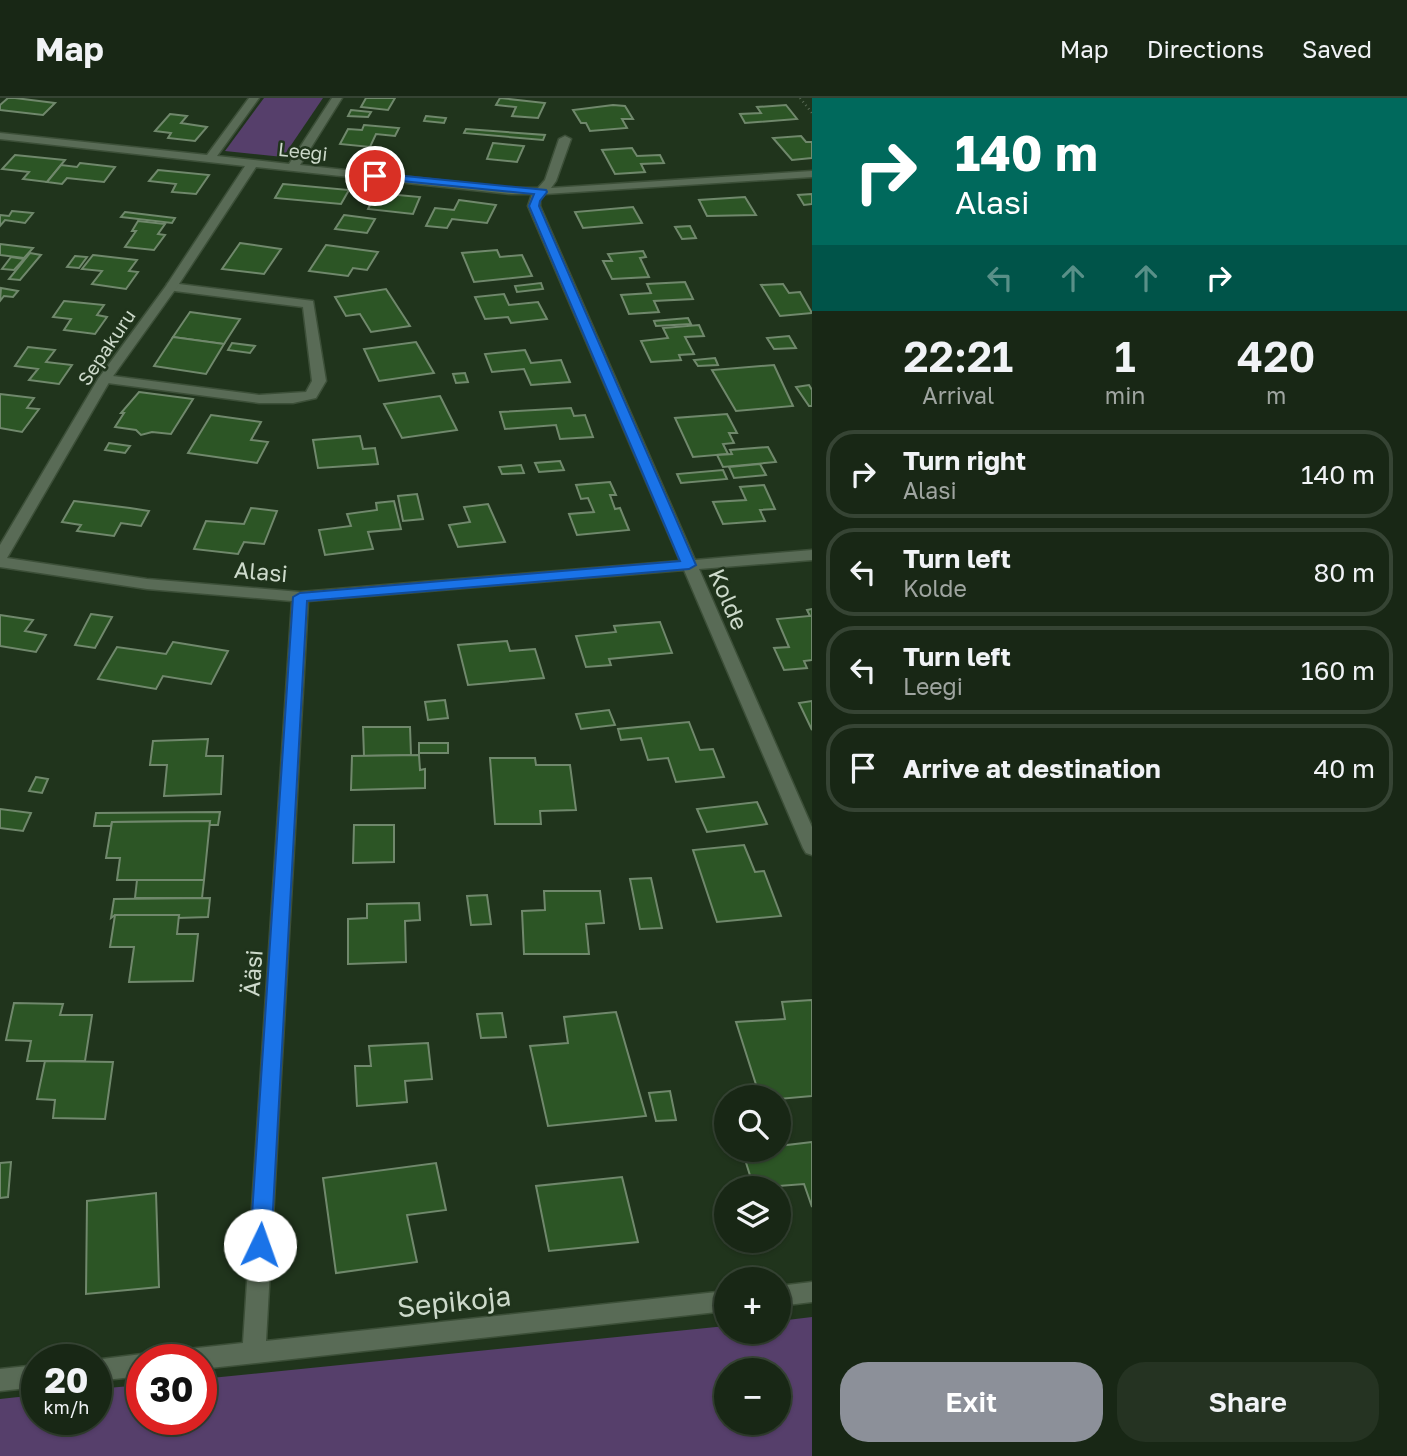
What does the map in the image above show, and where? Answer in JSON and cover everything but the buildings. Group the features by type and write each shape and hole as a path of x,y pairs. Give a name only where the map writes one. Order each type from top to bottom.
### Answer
{"street":[{"path":"210,158 254,98"},
{"path":"293,167 337,98"},
{"name":"Leegi","path":"0,136 542,192 812,174"},
{"name":"Kolde","path":"565,139 550,181 534,200 534,206 812,848"},
{"name":"Sepakuru","path":"0,560 105,379 171,287 252,163"},
{"path":"105,379 259,399 293,399 311,395 319,381 309,304 171,287"},
{"name":"Alasi","path":"0,560 147,584 300,597 812,555"},
{"name":"Ääsi","path":"254,1353 300,597"},
{"path":"791,1295 812,1292"},
{"name":"Sepikoja","path":"217,1357 714,1302"},
{"path":"0,1380 21,1378"}],"path":[{"path":"800,98 812,113"}],"shaded area":[{"path":"264,98 323,98 283,157 225,151"},
{"path":"812,1317 812,1456 0,1456 0,1399 21,1397 21,1435 112,1435 112,1388 126,1386 126,1435 217,1435 217,1377 714,1327 714,1344 791,1344 791,1320"}],"route":[{"path":"260,1245 300,597 689,565 534,206 534,200 542,192 375,176"}]}
